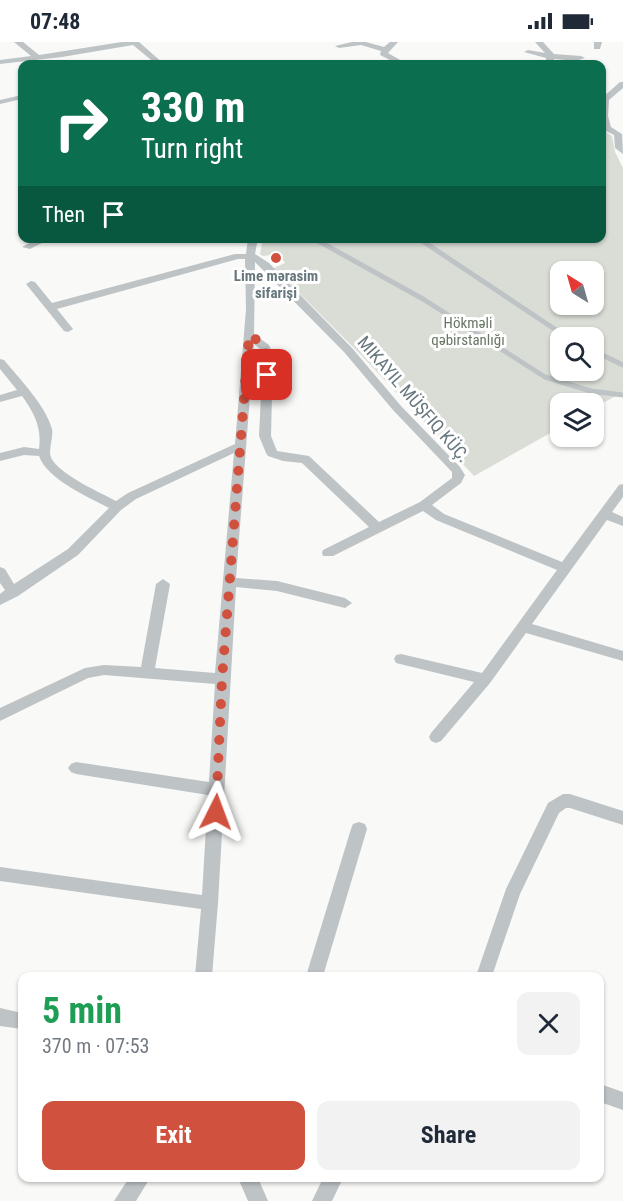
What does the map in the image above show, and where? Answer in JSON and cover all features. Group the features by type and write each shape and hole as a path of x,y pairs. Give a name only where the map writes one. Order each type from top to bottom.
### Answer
{"street":[{"path":"18,42 38,58"},
{"path":"19,60 135,42 155,60"},
{"path":"394,42 383,53 394,60"},
{"path":"539,42 550,54 550,60"},
{"path":"339,46 361,43 386,50"},
{"path":"528,52 550,54 571,60 581,58"},
{"path":"53,56 58,60"},
{"path":"0,62 18,60"},
{"path":"606,99 609,94 622,87"},
{"path":"0,102 18,99"},
{"path":"606,128 621,136 619,148 623,151"},
{"path":"27,247 36,243"},
{"path":"203,972 210,903 222,679 249,335 252,243"},
{"path":"51,308 238,256 250,256 266,265 348,350 397,408 459,475 457,480 424,505 328,553"},
{"path":"31,284 68,329"},
{"path":"249,335 265,347 268,354 266,436 272,453 283,457 305,459 379,529"},
{"path":"0,362 46,428 44,453 46,462 89,492 117,507"},
{"path":"0,399 23,392"},
{"path":"0,600 14,593 73,552 117,507 145,489 240,446"},
{"path":"0,457 24,451 44,453"},
{"path":"436,737 485,679 623,488"},
{"path":"424,505 440,517 566,569"},
{"path":"605,514 623,522"},
{"path":"0,572 14,593"},
{"path":"229,582 278,586 345,603"},
{"path":"147,674 163,584"},
{"path":"523,627 623,656"},
{"path":"401,659 485,679"},
{"path":"0,715 85,673 104,670 222,679"},
{"path":"76,768 217,790"},
{"path":"485,972 512,894 553,808 563,801 570,801 623,818"},
{"path":"315,972 359,829"},
{"path":"0,874 210,903"},
{"path":"0,1017 18,1020"},
{"path":"604,1094 623,1101"},
{"path":"124,1201 137,1182"},
{"path":"250,1182 258,1201"},
{"path":"322,1201 331,1182"}],"lane":[{"path":"322,243 423,299 545,378 591,391 623,395"},
{"path":"426,243 552,327"},
{"path":"604,356 623,365"}],"green space":[{"name":"Hökməli qəbirstanlığı","path":"606,132 612,136 615,152 623,168 623,392 604,402 604,393 550,393 550,433 474,476 363,357 274,268 285,263 279,254 263,256 260,254 262,243 606,243"}],"place":[{"name":"Lime mərasim sifarişi","path":"276,258"}],"route":[{"path":"216,812 222,679 249,335 265,347 268,354 267,375"}]}
